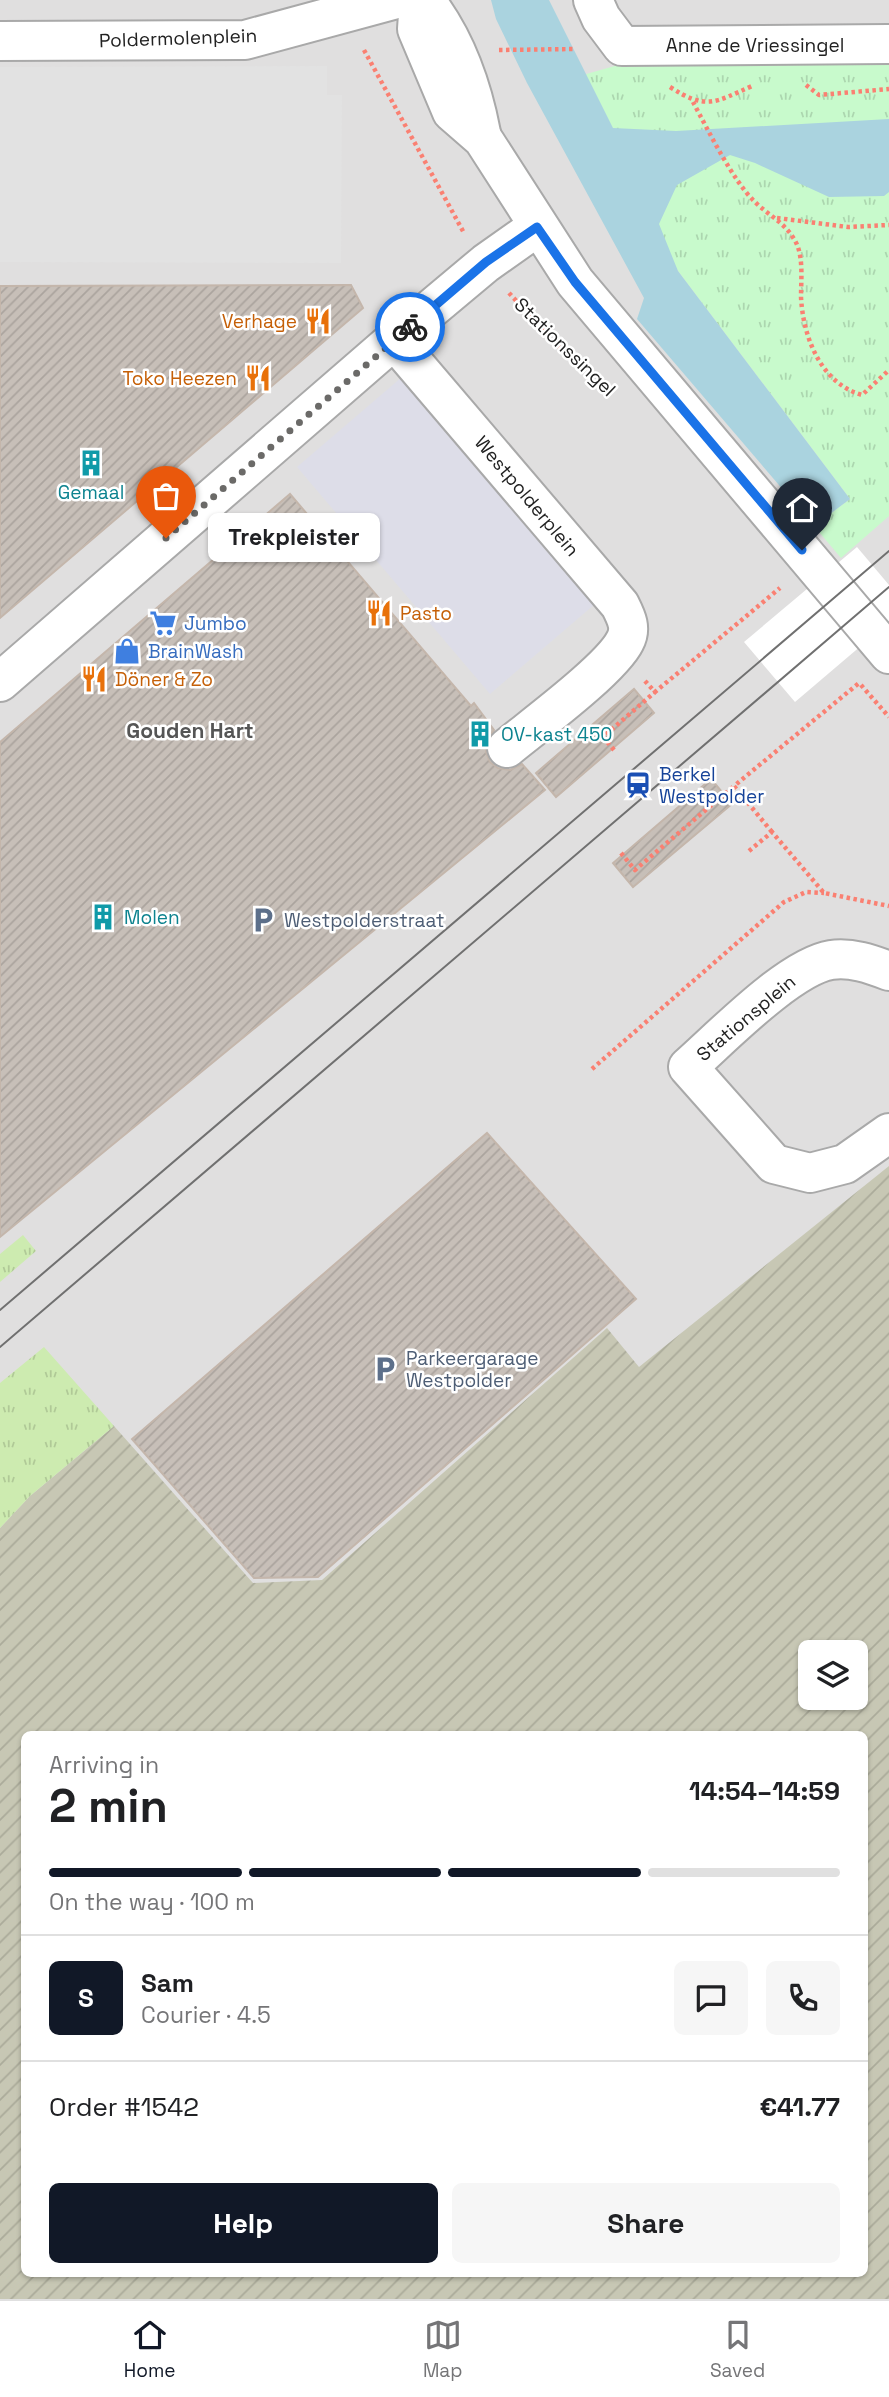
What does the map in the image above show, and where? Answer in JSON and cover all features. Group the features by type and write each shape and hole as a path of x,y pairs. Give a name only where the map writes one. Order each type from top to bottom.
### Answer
{"street":[{"name":"Poldermolenplein","path":"0,41 245,40 393,0"},
{"path":"419,0 417,29 452,112 482,139 575,282 889,654"},
{"path":"425,0 441,21 465,74 474,96 482,139"},
{"path":"593,0 601,18 604,48"},
{"name":"Anne de Vriessingel","path":"604,48 889,44"},
{"path":"0,682 486,262 537,227"},
{"name":"Westpolderplein","path":"394,340 620,605 629,622 626,639 611,659 507,748"},
{"name":"Stationsplein","path":"889,971 862,961 831,960 802,972 688,1067 774,1164 810,1173 845,1164 889,1133"}],"path":[{"name":"Stationssingel","path":"362,47 459,226 512,297 559,347 601,377"},
{"path":"498,51 604,48"},
{"path":"692,102 754,202 776,218 796,240 801,272 803,318 818,360 831,377 850,392 862,395 889,370"},
{"path":"776,218 848,227 889,225"},
{"path":"614,750 603,737 779,588 771,578"},
{"path":"611,659 629,661 654,692"},
{"path":"621,853 635,870 859,683"},
{"path":"734,786 824,893"},
{"path":"749,851 772,832"},
{"path":"592,1069 784,902 806,892 889,906"}],"shaded area":[{"path":"0,0 889,0 889,2299 0,2299"},
{"path":"327,66 327,95 342,95 341,263 0,262 0,67"},
{"path":"409,371 602,598 490,694 297,467"},
{"path":"889,1166 889,2299 0,2299 0,1528 30,1496 114,1426 253,1583 322,1580 607,1328 639,1367"}],"green space":[{"path":"629,62 889,64 889,516 841,558 814,526 850,499 678,271 572,78"},
{"path":"23,1235 36,1251 0,1282 0,1254"},
{"path":"44,1347 114,1426 30,1496 0,1528 0,1383"}],"water":[{"path":"491,0 549,0 613,128 676,131 889,119 889,192 884,196 829,197 755,163 730,155 677,185 659,224 678,271 850,499 814,526 637,319 644,298 527,83 496,19"}],"pier":[{"path":"857,547 889,585 889,622 795,702 744,642"}],"building":[{"name":"Gemaal","path":"351,285 363,308 0,618 0,286"},
{"name":"Molen","path":"290,494 471,706 474,703 494,730 486,741 490,762 498,768 510,770 522,764 545,790 0,1237 0,742"},
{"path":"634,689 654,713 556,797 536,773"},
{"path":"711,779 732,804 633,887 613,863"},
{"name":"Parkeergarage Westpolder","path":"487,1133 636,1299 318,1577 254,1578 132,1439"}],"tram line":[{"path":"0,1310 889,551"},
{"path":"0,1347 889,587"}],"way so far":[{"path":"166,538 410,327"}],"place":[{"name":"Verhage","path":"318,321"},
{"name":"Toko Heezen","path":"258,378"},
{"name":"Gemaal","path":"91,463"},
{"name":"Trekpleister","path":"166,538"},
{"name":"Pasto","path":"379,613"},
{"name":"Jumbo","path":"163,623"},
{"name":"BrainWash","path":"127,651"},
{"name":"Döner & Zo","path":"94,679"},
{"name":"OV-kast 450","path":"480,734"},
{"name":"Berkel Westpolder","path":"638,785"},
{"name":"Molen","path":"103,917"},
{"name":"Westpolderstraat","path":"263,920"},
{"name":"Parkeergarage Westpolder","path":"385,1369"}],"district":[{"name":"Gouden Hart","path":"190,730"}],"route":[{"path":"410,327 486,262 537,227 575,282 802,550"}]}
